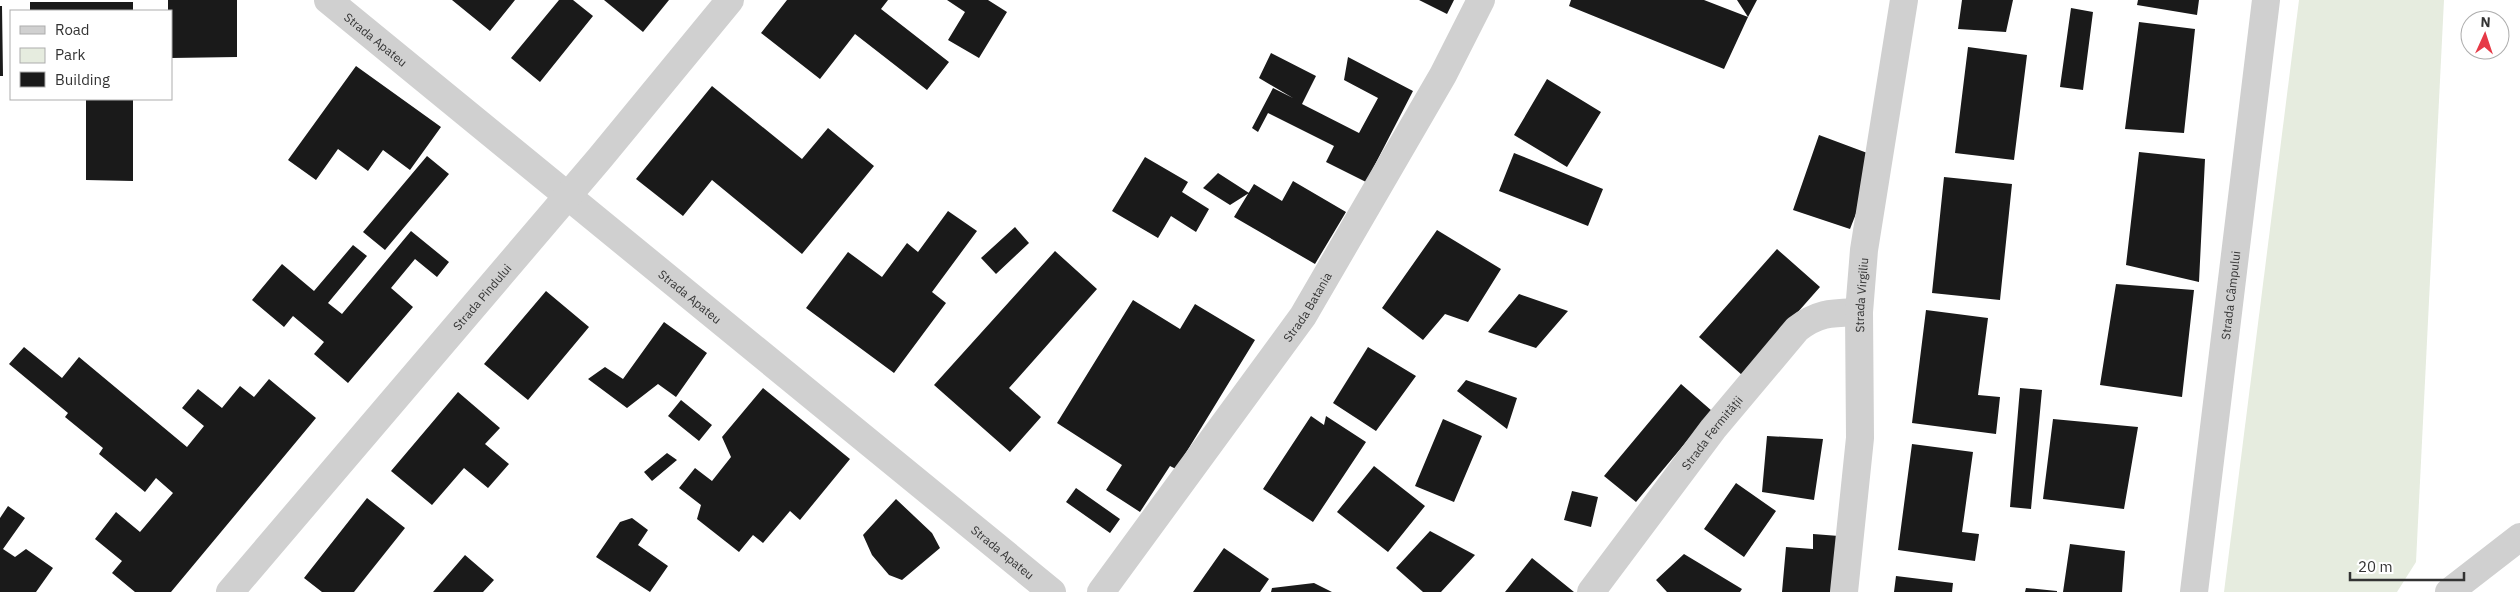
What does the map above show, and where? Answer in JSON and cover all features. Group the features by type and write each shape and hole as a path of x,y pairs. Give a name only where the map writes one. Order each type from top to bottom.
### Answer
{"street":[{"name":"Strada Apateu","path":"328,0 1052,592"},
{"name":"Strada Pindului","path":"230,592 567,196 730,0"},
{"name":"Strada Batania","path":"1101,592 1303,316 1443,76 1481,0"},
{"name":"Strada Virgiliu","path":"1844,592 1860,438 1859,312 1864,250 1904,0"},
{"name":"Strada Câmpului","path":"2194,592 2266,0"},
{"name":"Strada Fermității","path":"1591,592 1713,429 1798,329 1811,319 1826,314 1859,312"},
{"path":"2449,592 2520,537"}],"green space":[{"path":"2299,0 2444,0 2416,562 2397,592 2224,592"}],"building":[{"path":"168,0 237,0 237,57 172,58 172,10 168,10"},
{"path":"452,0 515,0 490,31"},
{"path":"559,0 573,0 593,16 540,82 511,58"},
{"path":"604,0 669,0 643,32"},
{"path":"787,0 888,0 881,9 949,62 927,90 855,34 820,79 761,33"},
{"path":"947,0 988,0 1007,12 979,58 948,40 965,12"},
{"path":"1419,0 1454,0 1447,14"},
{"path":"1571,0 1704,0 1748,17 1724,69 1569,6"},
{"path":"1737,0 1757,0 1748,17"},
{"path":"1962,0 2013,0 2006,32 1958,29"},
{"path":"2138,0 2199,0 2197,15 2137,5"},
{"path":"30,2 133,2 133,10 30,10"},
{"path":"0,6 2,6 3,76 0,76"},
{"path":"2071,8 2093,12 2083,90 2060,87"},
{"path":"2139,22 2195,29 2184,133 2125,129"},
{"path":"1968,47 2027,55 2014,160 1955,153"},
{"path":"1271,53 1316,76 1302,104 1359,133 1378,98 1344,80 1348,57 1413,91 1366,182 1326,162 1334,146 1268,113 1258,132 1252,128 1273,88 1293,98 1259,78"},
{"path":"356,66 441,127 410,170 383,150 368,171 338,149 316,180 288,160"},
{"path":"1547,79 1601,112 1567,167 1514,135"},
{"path":"712,86 802,159 828,128 874,166 802,254 712,180 683,216 636,179"},
{"path":"86,100 133,100 133,181 86,180"},
{"path":"1819,135 1878,157 1850,229 1793,210"},
{"path":"2139,152 2205,159 2199,282 2126,265"},
{"path":"1514,153 1603,189 1588,226 1499,191"},
{"path":"427,156 449,174 385,250 363,232"},
{"path":"1145,157 1188,182 1182,192 1209,209 1196,232 1171,216 1158,238 1112,211"},
{"path":"1218,173 1249,193 1230,205 1203,188"},
{"path":"1944,177 2012,184 2000,300 1932,293"},
{"path":"1293,181 1346,212 1315,264 1234,217 1254,184 1282,201"},
{"path":"948,211 977,231 932,292 946,303 894,373 806,308 848,252 882,277 907,243 918,252"},
{"path":"1015,227 1029,243 996,274 981,258"},
{"path":"1437,230 1501,269 1468,322 1445,314 1423,340 1382,308"},
{"path":"411,231 449,262 437,277 415,259 391,288 413,307 348,383 314,354 324,342 293,316 284,327 252,300 282,264 314,291 353,245 367,256 328,303 342,314"},
{"path":"1777,249 1820,287 1742,375 1699,337"},
{"path":"1055,251 1097,289 1009,388 1041,417 1010,452 934,385"},
{"path":"2116,284 2194,290 2182,397 2100,385"},
{"path":"546,291 589,327 528,400 484,364"},
{"path":"1519,294 1568,311 1536,348 1488,332"},
{"path":"1133,300 1180,329 1195,304 1255,340 1176,469 1170,466 1140,512 1106,490 1122,465 1057,423"},
{"path":"1926,310 1988,318 1978,395 2000,397 1996,434 1912,423"},
{"path":"664,322 707,353 676,397 658,384 627,408 588,379 605,367 623,379"},
{"path":"24,347 62,378 79,357 187,447 204,426 182,408 198,389 222,408 240,386 254,397 269,379 316,418 171,592 135,592 112,573 122,561 95,539 116,512 140,532 173,493 156,478 145,492 99,454 103,448 65,417 68,413 9,364"},
{"path":"1368,347 1416,376 1376,431 1333,403"},
{"path":"1466,380 1517,398 1507,429 1457,391"},
{"path":"1681,384 1712,411 1636,502 1604,476"},
{"path":"763,388 850,459 800,520 790,511 763,543 753,535 739,552 697,519 701,505 679,488 695,468 712,481 731,457 722,437"},
{"path":"2020,388 2042,390 2031,509 2010,507"},
{"path":"458,392 500,428 485,444 509,464 488,488 464,468 432,505 391,471"},
{"path":"681,400 712,425 699,441 668,416"},
{"path":"1311,416 1324,425 1326,416 1366,442 1313,522 1263,489"},
{"path":"1443,419 1482,436 1454,502 1415,486"},
{"path":"2053,419 2138,427 2124,509 2043,499"},
{"path":"1767,436 1823,439 1814,500 1762,492"},
{"path":"1912,444 1973,452 1962,532 1979,534 1975,561 1898,550"},
{"path":"667,453 677,460 652,481 644,472"},
{"path":"1374,466 1425,506 1388,552 1337,512"},
{"path":"1736,483 1776,511 1744,557 1704,529"},
{"path":"1076,488 1120,519 1110,533 1066,502"},
{"path":"1572,491 1598,497 1591,527 1564,520"},
{"path":"367,498 405,528 354,592 322,592 304,578"},
{"path":"896,499 932,533 940,548 902,580 889,575 872,555 863,535"},
{"path":"8,506 25,518 3,549 15,557 26,549 53,568 36,592 0,592 0,518"},
{"path":"632,518 648,530 638,545 668,566 650,592 596,557 620,522"},
{"path":"1430,531 1475,555 1441,592 1423,592 1396,568"},
{"path":"1813,534 1839,536 1835,592 1782,592 1786,547 1813,549"},
{"path":"2070,544 2125,551 2122,592 2063,592"},
{"path":"1224,548 1269,579 1260,592 1193,592"},
{"path":"1684,554 1742,589 1740,592 1667,592 1656,580"},
{"path":"465,555 494,580 483,592 433,592"},
{"path":"1532,558 1574,592 1505,592"},
{"path":"1896,576 1953,583 1952,592 1894,592"},
{"path":"1314,583 1332,592 1271,592 1272,588"},
{"path":"2026,588 2057,591 2057,592 2025,592"}]}
